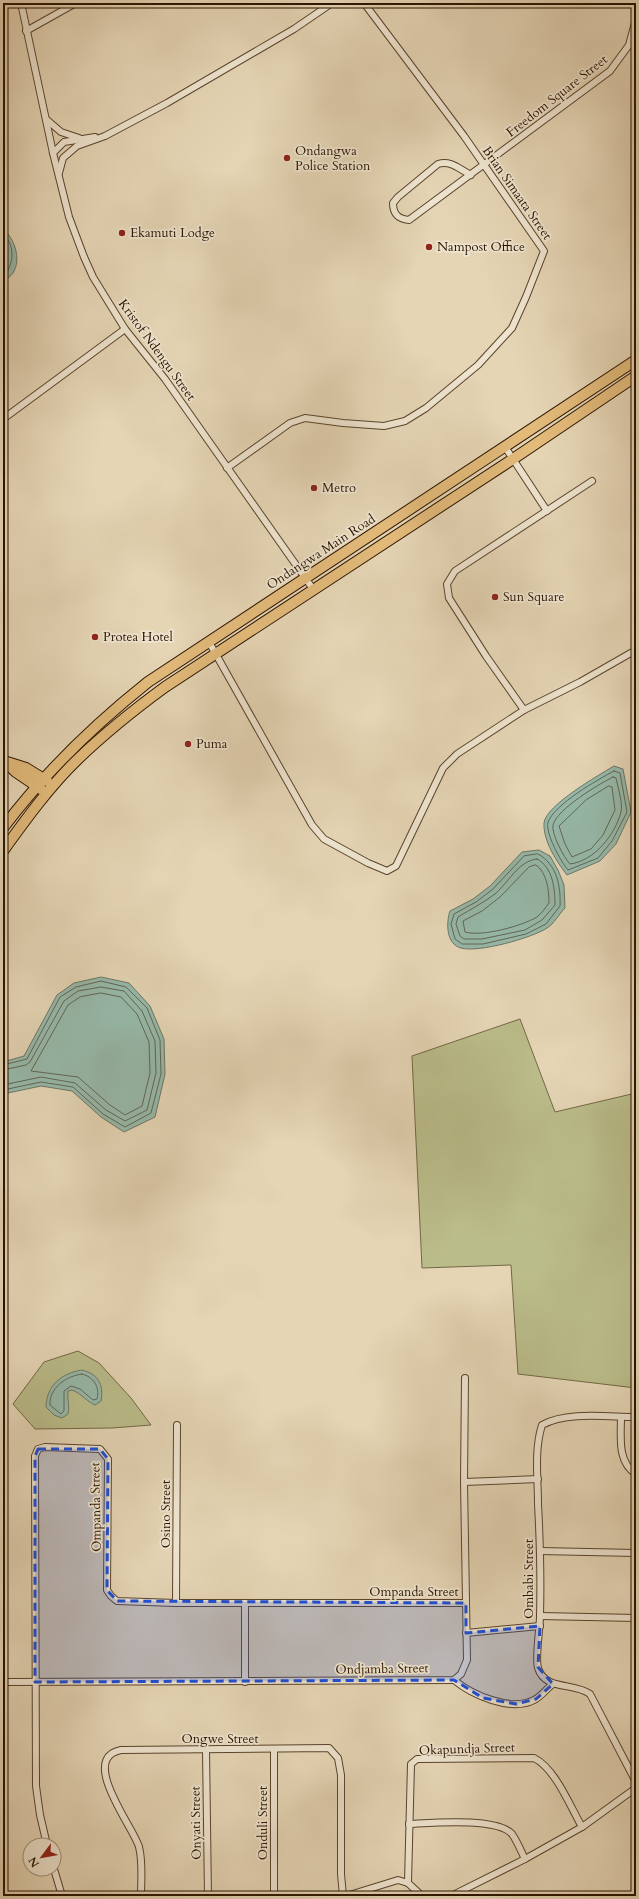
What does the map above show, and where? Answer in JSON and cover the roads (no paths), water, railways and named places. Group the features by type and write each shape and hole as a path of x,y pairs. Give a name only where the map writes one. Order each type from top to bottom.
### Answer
{"main road":[{"name":"Ondangwa Main Road","path":"3,828 40,782 76,744 148,682 636,360"},
{"name":"Ondangwa Main Road","path":"3,851 51,790 78,759 135,709 313,589 513,459 636,376"},
{"path":"4,761 26,768 40,782 51,790"}],"street":[{"name":"Kristof Ndengu Street","path":"21,3 53,153 69,217 93,277 126,329 165,379 313,589"},
{"path":"26,32 76,3"},
{"path":"59,174 63,158 72,149 105,136 167,103 294,29 332,3"},
{"name":"Brian Simaata Street","path":"227,468 290,423 306,418 343,424 384,426 405,421 426,408 478,364 512,328 544,251 422,79 364,3"},
{"name":"Freedom Square Street","path":"471,175 452,164 445,162 438,164 398,197 393,203 393,210 402,219 409,220 484,166 610,71 629,45 636,19"},
{"path":"629,45 636,47"},
{"path":"47,120 60,132 80,139"},
{"path":"53,153 61,144 80,139 105,136"},
{"path":"3,419 126,329"},
{"path":"505,446 547,511"},
{"path":"524,710 486,656 449,598 447,584 455,571 592,481"},
{"path":"208,642 312,825 324,839 368,863 388,871 396,866 443,768 457,754 524,710 580,682 636,650"},
{"path":"465,1378 464,1482 467,1660 461,1674 454,1680 483,1698 516,1704 527,1703 536,1699 553,1684 578,1688 590,1694 636,1782"},
{"name":"Ombabi Street","path":"553,1684 544,1677 538,1667 540,1626 540,1551 538,1437 542,1425 553,1419 570,1417 636,1417"},
{"path":"622,1417 621,1445 624,1460 630,1470 636,1474"},
{"name":"Osino Street","path":"176,1603 178,1425"},
{"name":"Ompanda Street","path":"45,1837 36,1786 35,1456 38,1449 45,1447 100,1449 108,1459 107,1590 117,1601 176,1603 466,1603"},
{"path":"464,1482 538,1479"},
{"path":"540,1551 636,1553"},
{"path":"245,1682 246,1603"},
{"path":"540,1616 636,1618"},
{"path":"466,1632 540,1626"},
{"name":"Ondjamba Street","path":"3,1682 454,1680"},
{"name":"Ongwe Street","path":"141,1896 140,1849 137,1839 122,1817 106,1781 108,1757 117,1751 122,1750 274,1750 329,1748 338,1758 341,1775 341,1874 345,1896"},
{"name":"Onyati Street","path":"206,1750 208,1896"},
{"name":"Onduli Street","path":"274,1750 274,1896"},
{"name":"Okapundja Street","path":"408,1883 411,1764 413,1760 534,1758 543,1762 550,1772 582,1827"},
{"path":"451,1896 525,1859 582,1827 636,1788"},
{"path":"409,1824 483,1822 511,1833 525,1859"},
{"path":"56,1877 62,1896"},
{"path":"345,1896 398,1880 408,1883 422,1896"}],"water":[{"path":"3,229 16,249 17,261 13,273 3,282"},
{"path":"614,766 623,769 631,812 616,844 600,861 567,875 555,858 548,844 544,830 544,823 547,816 563,799"},
{"path":"539,850 550,856 564,885 565,908 550,926 530,936 492,947 469,949 456,946 452,942 448,932 450,911 473,899 490,886 522,852"},
{"path":"101,977 129,983 150,1006 164,1039 165,1074 155,1117 124,1132 101,1117 72,1091 41,1086 3,1094 3,1062 24,1056 57,995 74,983"},
{"path":"82,1370 92,1374 99,1381 102,1390 101,1401 95,1405 75,1391 68,1391 68,1414 62,1418 54,1415 46,1407 52,1387 62,1377"}],"place":[{"name":"Ondangwa Police Station","path":"287,158"},
{"name":"Ekamuti Lodge","path":"122,233"},
{"name":"Nampost Office","path":"429,247"},
{"name":"Metro","path":"314,488"},
{"name":"Sun Square","path":"495,597"},
{"name":"Protea Hotel","path":"95,637"},
{"name":"Puma","path":"188,744"}]}
